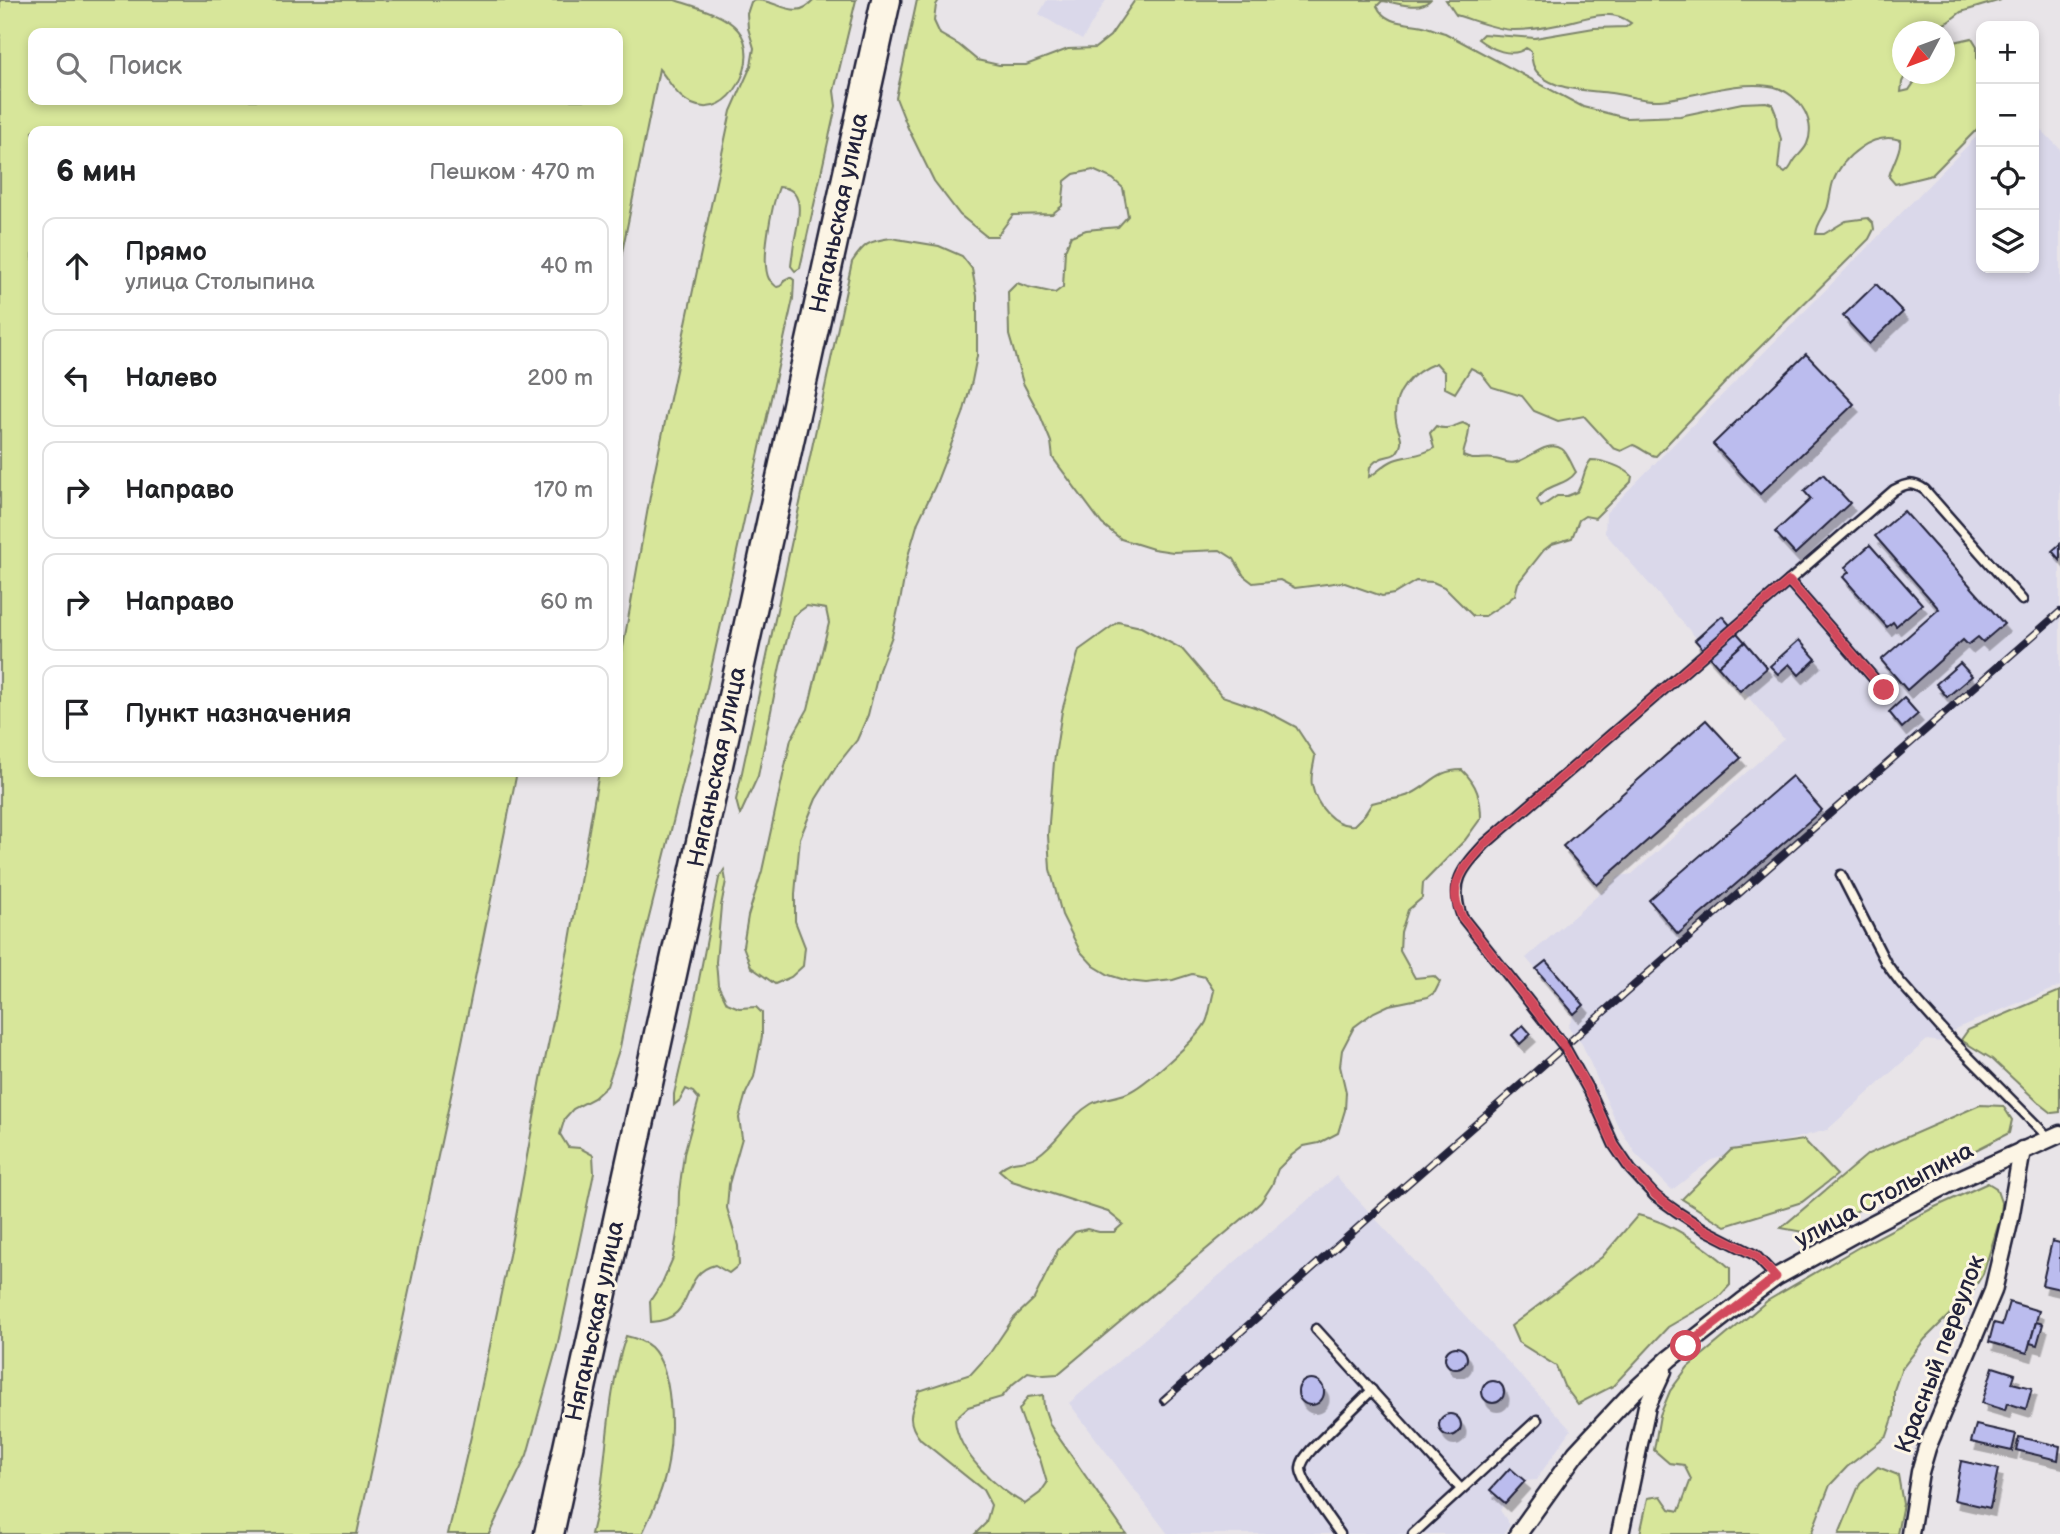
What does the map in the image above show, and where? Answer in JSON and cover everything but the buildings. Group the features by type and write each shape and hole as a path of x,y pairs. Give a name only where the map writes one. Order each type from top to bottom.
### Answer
{"highway":[{"name":"Няганьская улица","path":"549,1534 886,0"}],"street":[{"name":"улица Столыпина","path":"1518,1534 1576,1453 1632,1393 1704,1330 1776,1277 1943,1188 2055,1136"},
{"name":"Красный переулок","path":"1910,1534 1920,1472 1927,1448 1993,1292 2022,1150"},
{"name":"улица Столыпина","path":"1620,1534 1647,1406 1669,1359"}],"lane":[{"path":"1776,1277 1755,1255 1704,1229 1676,1211 1656,1196 1631,1170 1614,1145 1574,1061 1548,1024 1462,917 1456,900 1457,885 1464,869 1485,844 1894,490 1905,484 1914,483 1925,490 2022,600"},
{"path":"1789,581 1884,690"},
{"path":"1842,875 1886,964 1900,982 1948,1035 2055,1136"},
{"path":"1316,1329 1461,1489"},
{"path":"1340,1534 1301,1469 1304,1459 1312,1449 1372,1390"},
{"path":"1413,1534 1537,1420"}],"shaded area":[{"path":"1047,0 1106,0 1082,40 1039,14"},
{"path":"2039,127 2060,149 2060,986 1957,1028 1941,1042 1927,1040 1827,1130 1711,1160 1672,1190 1635,1153 1616,1122 1582,1044 1568,1027 1574,1014 1526,958 1620,876 1632,874 1784,739 1695,640 1605,533 1606,513 1976,137 1976,273 2039,273"},
{"path":"1336,1176 1571,1430 1536,1480 1525,1481 1500,1510 1510,1525 1504,1534 1168,1534 1069,1403"}],"green space":[{"path":"0,0 675,0 717,15 732,24 745,42 744,70 739,84 730,96 719,104 706,107 692,104 673,88 659,69 623,247 623,126 28,126 28,777 516,777 357,1534 0,1534"},
{"path":"814,0 856,0 834,91 836,106 800,268 795,271 791,266 798,200 788,189 779,187 773,206 766,247 767,271 769,279 777,287 790,277 794,280 793,299 707,687 633,981 620,1047 607,1086 594,1098 573,1109 565,1118 560,1134 568,1147 580,1148 593,1155 594,1173 557,1347 527,1455 489,1534 448,1534 509,1255 570,940 598,777 623,777 623,647 654,474 731,111 751,66 754,48 747,14 751,2 764,1 793,10 807,6"},
{"path":"917,0 939,0 934,21 940,34 977,60 999,65 1026,65 1068,49 1095,48 1110,36 1135,0 1430,0 1414,6 1382,1 1377,6 1385,17 1391,20 1445,33 1583,107 1626,118 1680,116 1742,103 1772,104 1781,139 1778,168 1785,173 1806,146 1810,134 1807,115 1802,107 1779,88 1755,85 1728,87 1653,100 1564,87 1547,80 1537,72 1531,51 1526,48 1508,53 1478,39 1483,34 1535,38 1594,28 1626,27 1631,23 1614,15 1604,15 1541,28 1507,30 1456,15 1446,0 2001,0 1961,12 1949,21 1892,21 1892,84 1902,84 1901,92 1909,90 1913,84 1955,84 1955,42 1972,38 1976,44 1976,130 1932,175 1895,184 1889,177 1900,140 1879,139 1851,155 1833,182 1827,209 1816,234 1824,234 1846,221 1868,218 1874,229 1869,239 1739,368 1656,456 1633,445 1621,451 1613,448 1584,416 1558,421 1534,411 1522,396 1492,387 1481,373 1471,368 1455,393 1445,388 1445,373 1436,363 1419,372 1405,385 1395,411 1400,447 1395,454 1374,463 1370,467 1369,477 1394,460 1425,453 1434,448 1430,433 1436,426 1446,428 1463,423 1469,426 1463,456 1467,458 1513,463 1551,446 1564,451 1576,472 1541,495 1537,500 1541,507 1557,496 1577,492 1591,460 1613,465 1632,476 1631,482 1595,518 1585,516 1579,520 1572,538 1552,544 1544,550 1518,583 1515,595 1485,616 1473,616 1444,587 1433,582 1416,581 1394,594 1382,596 1342,582 1295,588 1280,580 1253,583 1244,576 1234,559 1220,550 1173,552 1153,549 1121,539 1102,524 1053,458 1051,442 1023,383 1009,335 1008,292 1017,283 1055,293 1063,287 1065,250 1071,236 1086,230 1118,227 1128,216 1123,188 1113,179 1093,170 1074,174 1065,181 1062,206 1052,214 1013,215 997,236 986,236 960,215 934,181 896,98"},
{"path":"891,238 939,246 962,256 972,269 977,296 977,356 963,414 918,522 908,556 892,636 879,670 868,715 857,740 816,799 800,838 795,921 805,947 803,966 791,977 775,984 751,967 743,946 791,739 808,709 829,623 826,609 807,606 793,616 758,776 740,815 736,800 852,262 867,244"},
{"path":"1118,622 1141,627 1182,649 1222,696 1266,711 1296,727 1315,756 1312,782 1317,800 1327,813 1339,822 1354,825 1372,803 1406,796 1446,772 1462,770 1477,792 1481,818 1465,840 1423,883 1422,898 1408,910 1401,932 1400,951 1415,978 1434,976 1440,982 1435,992 1428,997 1389,1005 1374,1012 1354,1027 1342,1050 1340,1066 1346,1092 1345,1110 1338,1133 1319,1143 1304,1146 1292,1155 1278,1169 1261,1202 1058,1374 1028,1372 1002,1397 968,1407 955,1419 957,1432 970,1457 1002,1489 1025,1504 1040,1493 1047,1483 1019,1410 1028,1397 1043,1395 1050,1425 1126,1534 975,1534 986,1523 991,1505 983,1490 916,1433 911,1416 919,1391 971,1374 990,1353 1013,1319 1034,1299 1058,1250 1075,1232 1087,1229 1114,1232 1123,1224 1108,1212 1012,1181 999,1170 1009,1163 1037,1156 1083,1109 1095,1102 1135,1089 1157,1072 1182,1050 1206,1022 1214,991 1205,977 1192,974 1173,980 1146,983 1109,975 1094,966 1080,951 1062,915 1050,869 1048,835 1054,762 1062,711 1079,650"},
{"path":"724,870 726,881 716,962 718,985 727,1003 739,1008 756,1007 762,1013 762,1036 754,1077 739,1118 742,1138 729,1184 727,1208 738,1246 739,1265 729,1273 715,1265 704,1270 696,1277 676,1314 651,1322 650,1301 673,1258 684,1154 699,1099 686,1089 674,1105 674,1094 719,878"},
{"path":"2060,991 2060,1112 2052,1113 1992,1059 1961,1040 1968,1030"},
{"path":"1980,1105 2003,1106 2012,1120 2009,1133 1845,1217 1803,1232 1781,1228 1868,1154"},
{"path":"1804,1140 1837,1175 1802,1202 1725,1226 1682,1199 1731,1150"},
{"path":"1988,1183 1996,1188 2002,1205 1983,1274 1971,1293 1925,1339 1901,1370 1894,1390 1894,1415 1887,1436 1847,1467 1830,1485 1811,1534 1640,1534 1648,1498 1661,1496 1670,1509 1679,1511 1691,1479 1684,1465 1669,1463 1654,1450 1660,1415 1670,1391 1688,1367 1767,1301 1859,1247"},
{"path":"1638,1215 1675,1229 1710,1251 1730,1268 1730,1285 1718,1298 1668,1327 1613,1386 1578,1404 1564,1386 1556,1366 1518,1342 1511,1326 1602,1257"},
{"path":"626,1336 651,1347 659,1357 664,1371 671,1419 668,1463 661,1490 642,1534 591,1534 601,1488 613,1390"},
{"path":"1878,1467 1898,1475 1903,1504 1897,1534 1839,1534 1860,1483"}],"railway":[{"path":"1163,1401 2060,612"}],"route":[{"path":"1686,1346 1776,1277 1755,1255 1704,1229 1676,1211 1656,1196 1631,1170 1614,1145 1594,1100 1564,1046 1462,917 1456,900 1457,885 1464,869 1485,844 1789,581 1884,690"}]}
